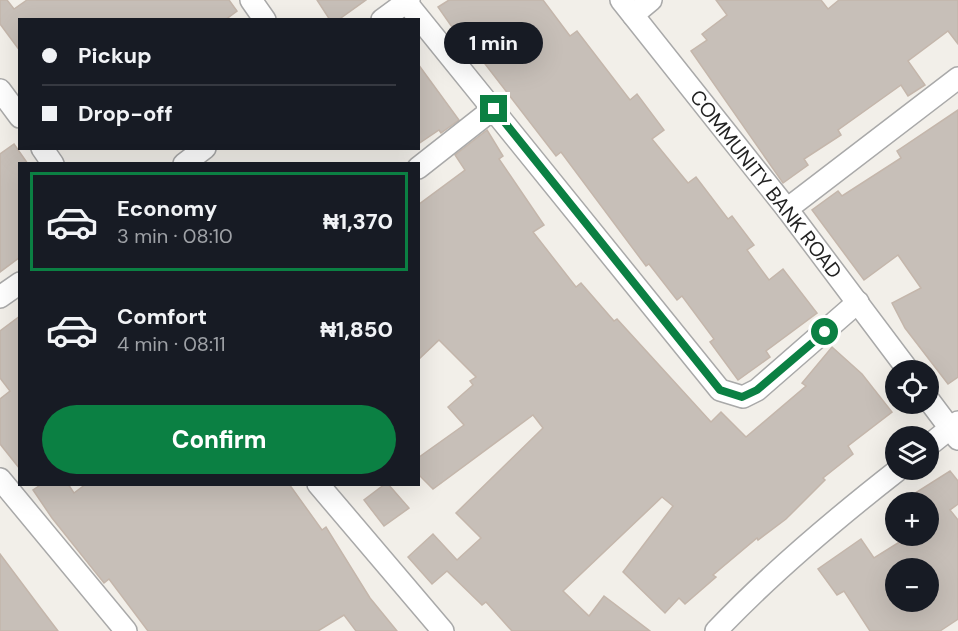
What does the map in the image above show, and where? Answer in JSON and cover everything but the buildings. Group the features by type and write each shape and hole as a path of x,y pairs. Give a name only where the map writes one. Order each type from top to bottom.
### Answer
{"street":[{"path":"251,0 264,18"},
{"path":"627,7 651,0"},
{"path":"385,18 408,1 720,390 742,397 757,390 858,302"},
{"name":"COMMUNITY BANK ROAD","path":"627,7 787,209 901,360"},
{"path":"787,209 958,78"},
{"path":"0,90 18,114"},
{"path":"420,166 494,109"},
{"path":"187,162 202,150"},
{"path":"0,297 18,284"},
{"path":"939,412 955,430 939,439"},
{"path":"0,479 126,631"},
{"path":"716,631 753,592 835,519 885,480"},
{"path":"320,486 443,631"}],"route":[{"path":"494,109 720,390 742,397 757,390 825,332"}]}
